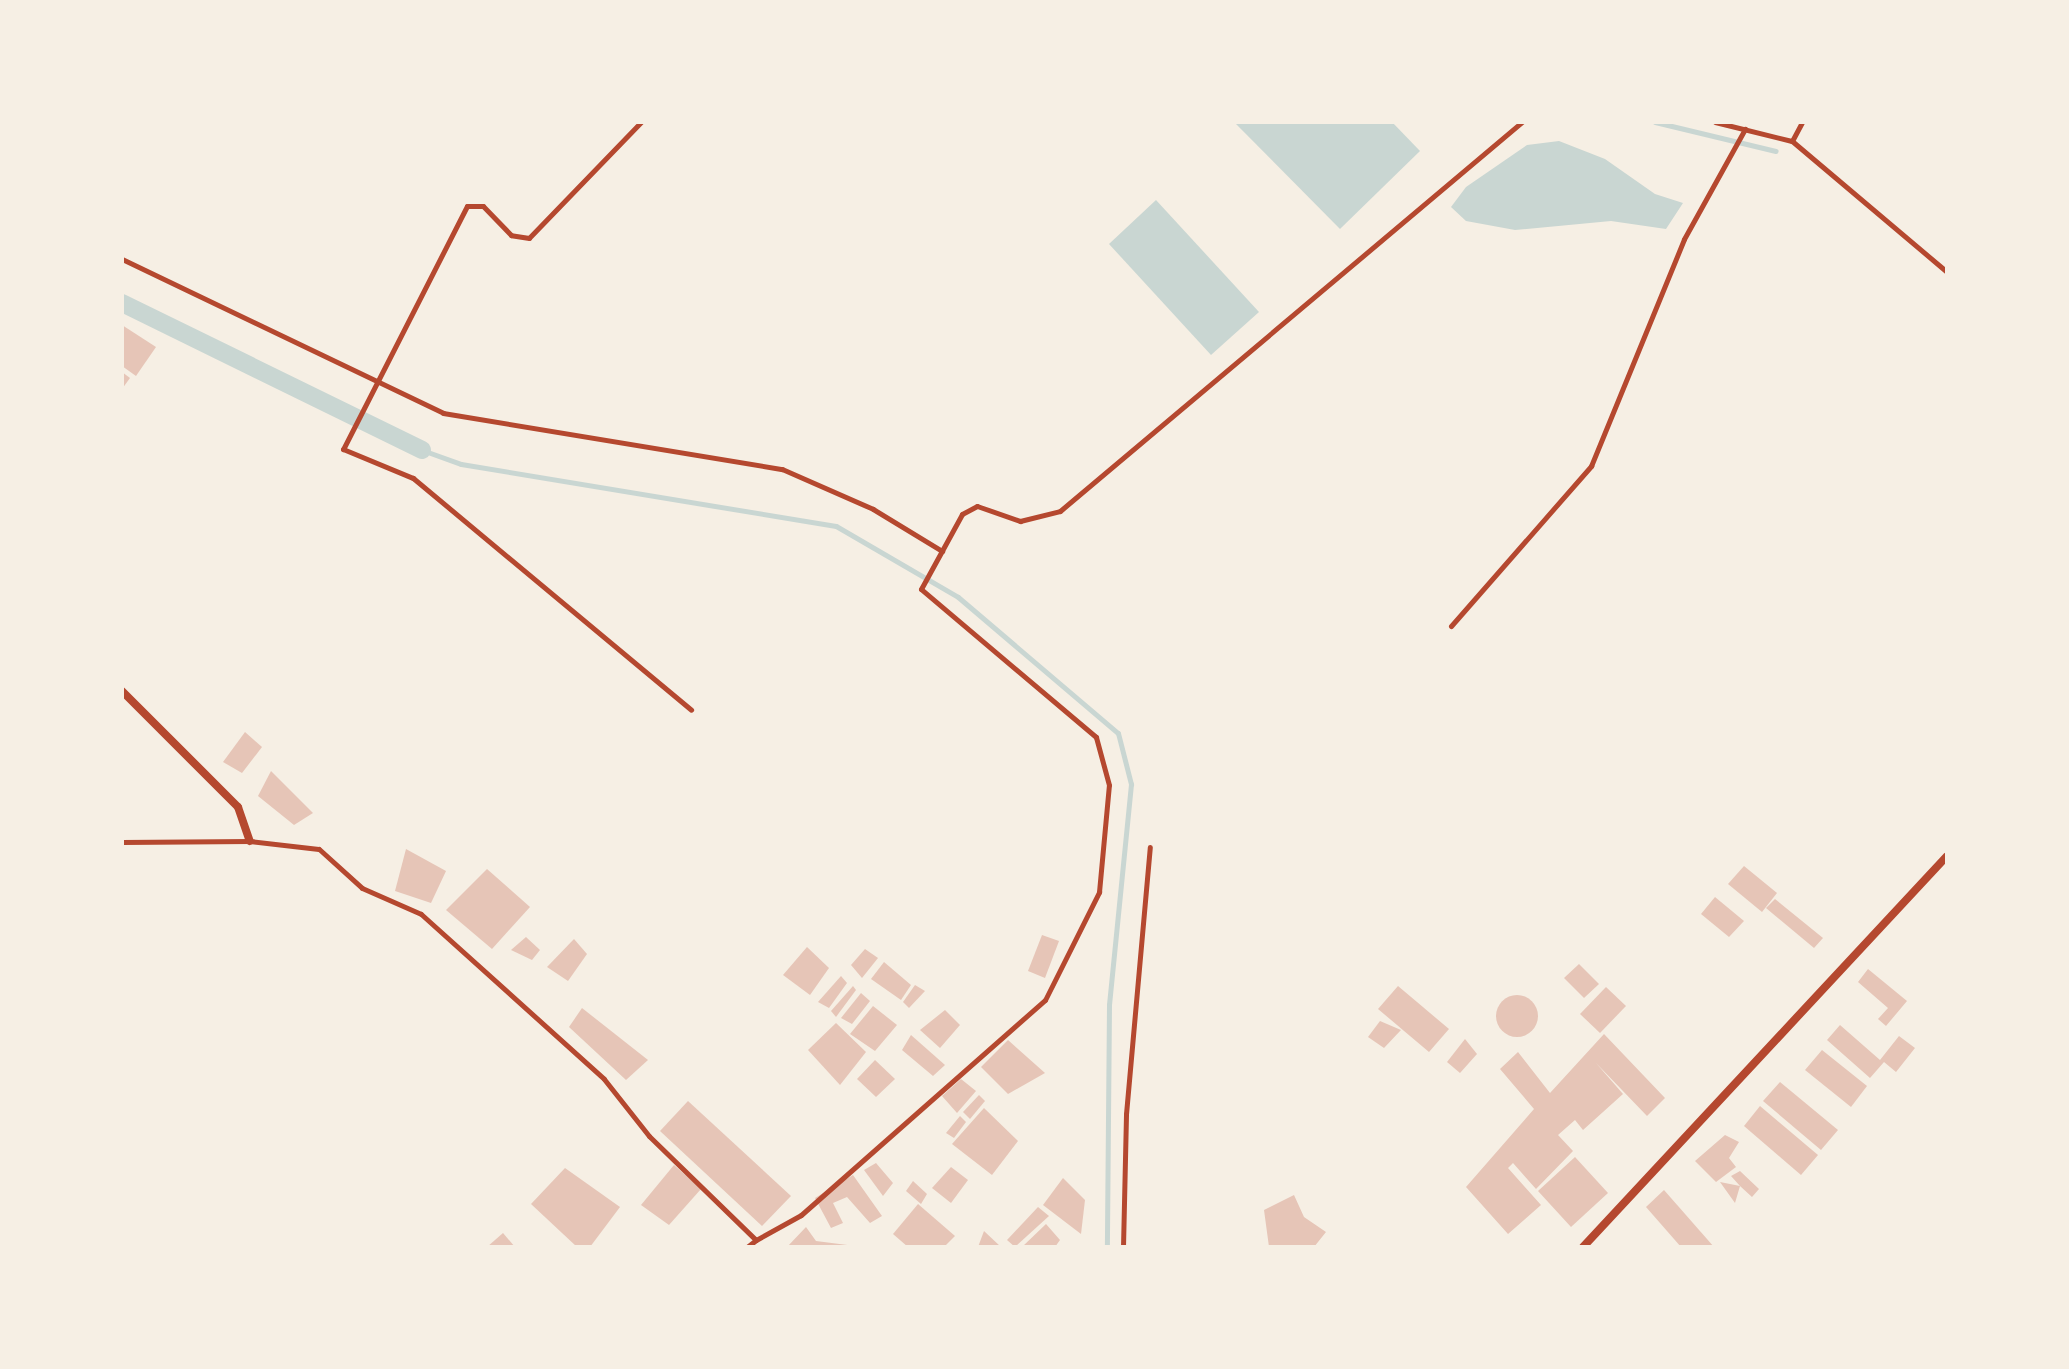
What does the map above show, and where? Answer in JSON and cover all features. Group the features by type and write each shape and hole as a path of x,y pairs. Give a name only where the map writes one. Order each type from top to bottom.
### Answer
{"street":[{"path":"122,691 238,807 250,841"},
{"path":"1583,1247 1947,856"}],"lane":[{"path":"641,122 529,238 517,240 483,206 470,203 373,383 343,449 413,478 691,710"},
{"path":"747,1247 801,1215 1045,1000 1106,869 1109,785 1096,737 921,589 962,514 977,506 1020,521 1060,511 1522,122"},
{"path":"1715,122 1792,141 1947,272"},
{"path":"1792,141 1802,122"},
{"path":"1451,626 1591,466 1684,239 1745,129"},
{"path":"122,259 373,383 443,413 528,432 782,469 873,509 942,551"},
{"path":"122,842 250,841 319,849 362,888 436,925 604,1079 649,1136 756,1240"},
{"path":"1123,1247 1126,1114 1150,847"}],"shaded area":[{"path":"1234,122 1392,122 1420,151 1340,229"},
{"path":"1559,141 1605,159 1655,194 1683,203 1666,229 1611,221 1515,230 1466,221 1451,207 1466,187 1527,145"},
{"path":"1156,200 1259,312 1211,355 1109,244"}],"building":[{"path":"122,325 156,347 136,376 122,366"},
{"path":"122,372 130,378 122,389"},
{"path":"245,732 262,747 242,773 223,762"},
{"path":"271,771 313,813 294,825 258,796"},
{"path":"406,849 446,871 431,903 395,891"},
{"path":"1744,866 1777,893 1762,912 1728,884"},
{"path":"487,869 530,907 492,949 446,910"},
{"path":"1715,897 1744,921 1729,937 1701,914"},
{"path":"1775,899 1823,938 1814,948 1766,908"},
{"path":"1042,935 1059,941 1045,978 1028,971"},
{"path":"526,937 540,950 532,960 511,950"},
{"path":"574,939 587,954 568,981 547,967"},
{"path":"807,947 829,968 810,995 783,975"},
{"path":"865,949 878,958 862,978 851,965"},
{"path":"884,962 911,985 901,1000 871,979"},
{"path":"1579,964 1599,984 1584,998 1564,978"},
{"path":"1868,969 1907,1001 1886,1026 1878,1019 1888,1008 1858,982"},
{"path":"841,976 847,983 829,1008 818,1002"},
{"path":"915,985 925,991 909,1008 903,1002"},
{"path":"853,986 856,990 836,1017 831,1011"},
{"path":"1398,986 1449,1029 1429,1052 1378,1009"},
{"path":"1606,987 1626,1006 1600,1033 1580,1014"},
{"path":"861,993 870,1001 852,1024 841,1018"},
{"path":"1517,995 1532,1001 1538,1016 1532,1031 1517,1037 1502,1031 1496,1016 1502,1001"},
{"path":"873,1006 897,1025 875,1051 850,1034"},
{"path":"582,1008 648,1060 626,1080 569,1027"},
{"path":"945,1010 960,1025 940,1048 920,1030"},
{"path":"1380,1021 1401,1030 1384,1048 1368,1037"},
{"path":"836,1023 866,1052 840,1085 808,1050"},
{"path":"1840,1025 1880,1060 1899,1036 1915,1048 1896,1072 1884,1062 1870,1078 1827,1040"},
{"path":"1604,1034 1665,1098 1647,1116 1596,1063 1623,1094 1583,1130 1575,1120 1558,1135 1573,1151 1536,1189 1513,1163 1508,1168 1541,1205 1508,1234 1466,1187 1534,1109 1500,1069 1518,1052 1550,1093"},
{"path":"911,1035 945,1065 933,1076 902,1050"},
{"path":"1465,1039 1477,1054 1460,1073 1447,1062"},
{"path":"1008,1040 1045,1073 1008,1094 981,1067"},
{"path":"1822,1050 1867,1086 1851,1107 1805,1070"},
{"path":"875,1060 895,1079 876,1097 857,1079"},
{"path":"961,1079 976,1091 957,1113 942,1096"},
{"path":"1780,1082 1838,1130 1821,1150 1763,1101"},
{"path":"979,1095 985,1101 970,1119 963,1112"},
{"path":"688,1101 791,1196 762,1226 660,1131"},
{"path":"1760,1106 1818,1155 1801,1175 1744,1126"},
{"path":"984,1108 1018,1141 992,1175 952,1144"},
{"path":"960,1116 966,1122 954,1138 946,1133"},
{"path":"1725,1135 1739,1142 1729,1158 1736,1167 1716,1182 1695,1161"},
{"path":"1575,1157 1608,1193 1571,1227 1538,1191"},
{"path":"876,1163 893,1183 883,1196 864,1170"},
{"path":"674,1165 701,1189 669,1225 641,1205"},
{"path":"951,1167 968,1180 951,1203 932,1188"},
{"path":"565,1168 620,1207 590,1247 577,1247 531,1204"},
{"path":"1740,1171 1759,1189 1752,1197 1731,1176"},
{"path":"853,1175 882,1216 870,1223 847,1197 833,1203 843,1223 831,1228 815,1198"},
{"path":"1063,1178 1085,1200 1081,1234 1043,1205"},
{"path":"913,1181 927,1194 921,1204 906,1191"},
{"path":"1720,1182 1740,1186 1735,1203"},
{"path":"1664,1190 1714,1247 1681,1247 1646,1207"},
{"path":"1294,1195 1304,1217 1326,1232 1314,1247 1269,1247 1264,1210"},
{"path":"918,1204 955,1236 944,1247 908,1247 893,1234"},
{"path":"1038,1207 1049,1216 1015,1247 1007,1240"},
{"path":"1046,1224 1060,1240 1055,1247 1022,1247"},
{"path":"806,1227 816,1241 863,1247 787,1247"},
{"path":"984,1231 1001,1247 978,1247"},
{"path":"503,1233 515,1247 487,1247"}],"waterway":[{"path":"1655,122 1776,151"},
{"path":"122,303 422,450"},
{"path":"422,450 461,464 836,526 958,597 1118,733 1131,784 1109,1005 1107,1247"}]}
